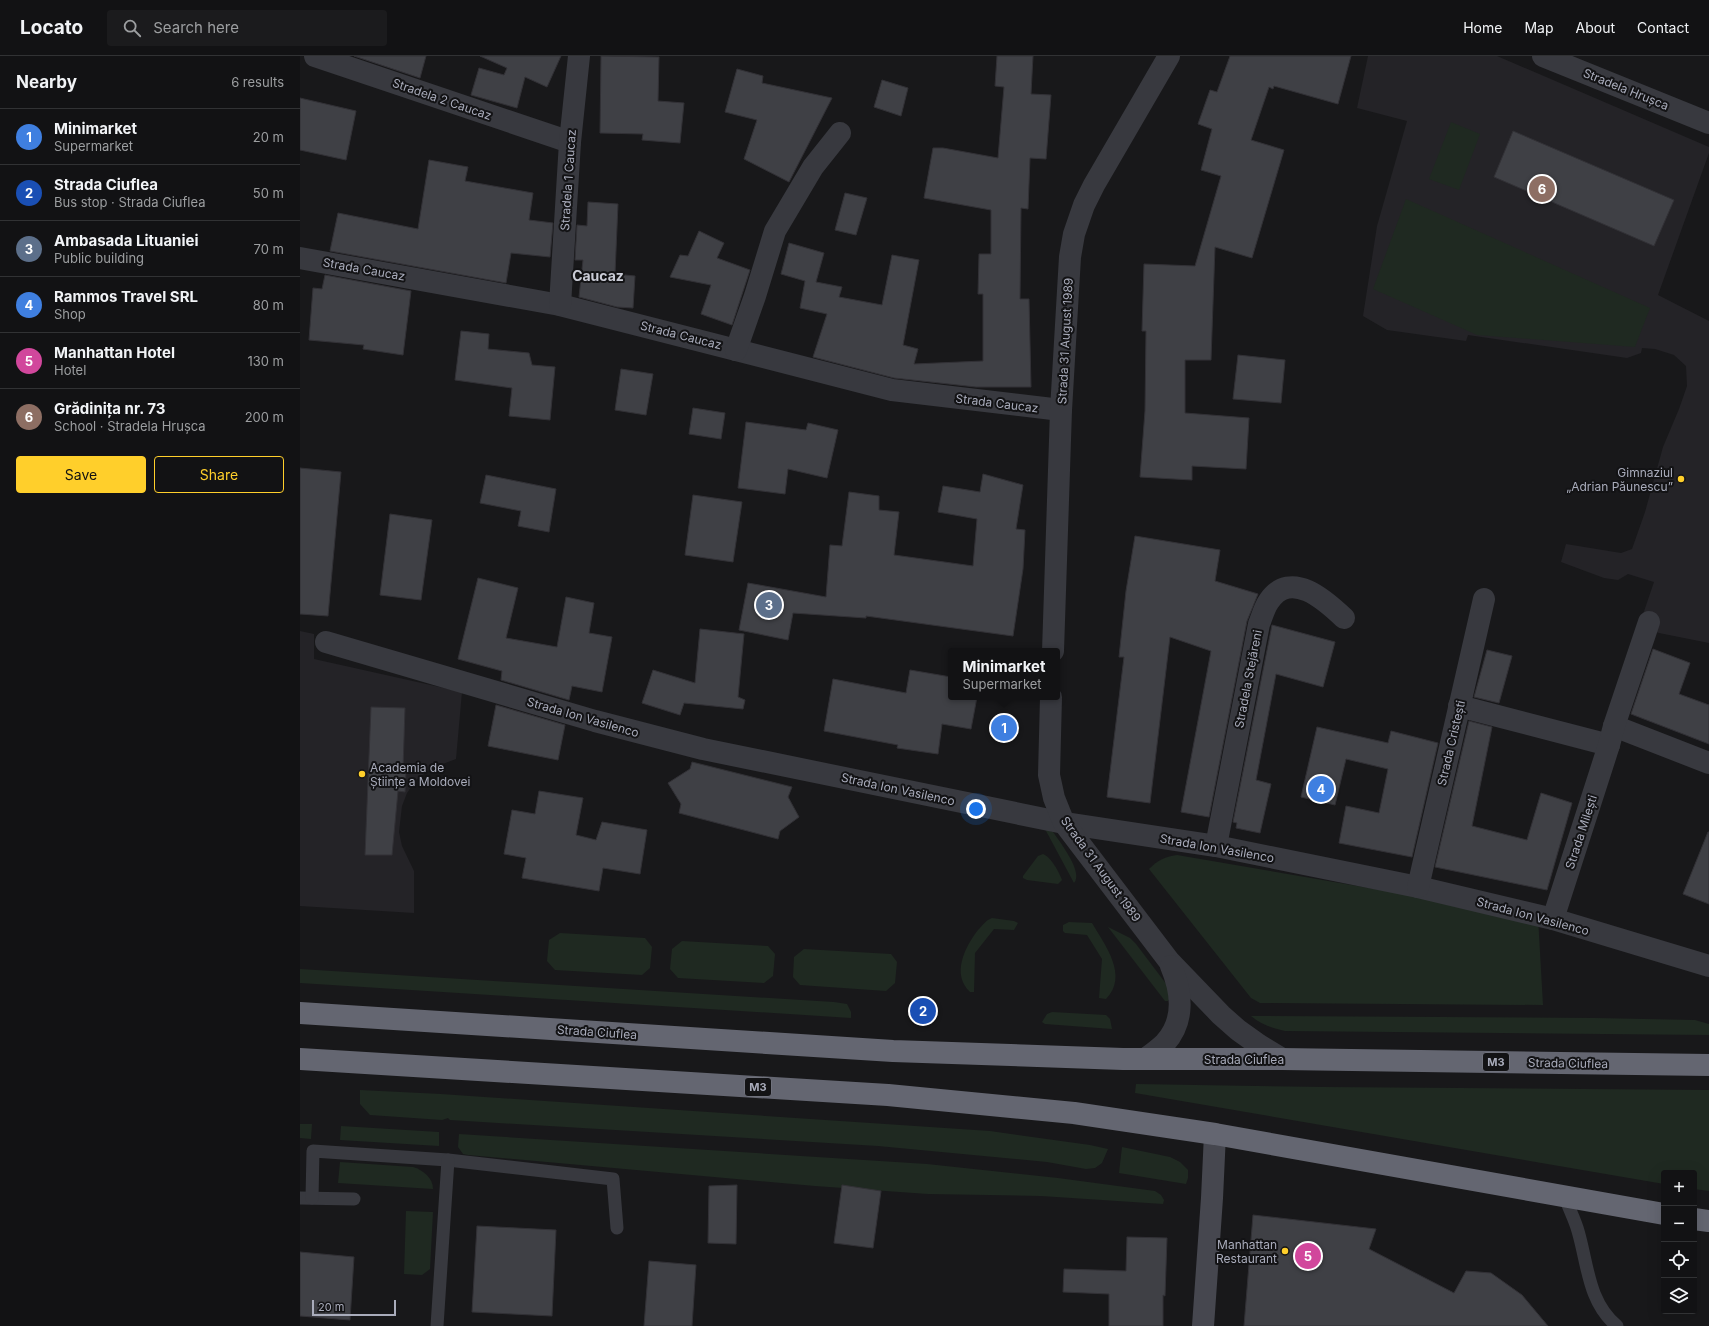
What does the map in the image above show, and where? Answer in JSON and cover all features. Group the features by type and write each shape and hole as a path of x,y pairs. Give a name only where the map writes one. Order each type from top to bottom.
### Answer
{"highway":[{"name":"Strada Ciuflea","path":"300,1013 893,1051 1145,1059 1282,1059 1709,1065"},
{"name":"M3","path":"300,1058 888,1095 1074,1112 1119,1121 1215,1134 1661,1213"},
{"path":"1697,1219 1709,1221"}],"street":[{"name":"Stradela 2 Caucaz","path":"315,56 570,142"},
{"name":"Stradela 1 Caucaz","path":"560,305 570,142 579,56"},
{"name":"Strada 31 August 1989","path":"1053,648 1061,410 1070,257 1078,217 1094,185 1169,56"},
{"name":"Stradela Hrușca","path":"1543,56 1709,123"},
{"path":"736,350 755,296 775,231 813,167 840,133"},
{"name":"Strada Caucaz","path":"300,258 560,305 892,390 1061,410"},
{"name":"Stradela Stejăreni","path":"1216,846 1259,624 1268,601 1286,588 1296,587 1318,595 1344,618"},
{"name":"Strada Cristești","path":"1418,887 1484,599"},
{"name":"Strada Milești","path":"1553,919 1611,735 1649,622"},
{"name":"Strada Ion Vasilenco","path":"326,642 595,721 703,748 1064,822 1216,846 1418,887 1553,919 1709,966"},
{"name":"Strada 31 August 1989","path":"1051,700 1050,775 1054,798 1064,822 1169,962 1233,1025 1259,1045 1282,1059"},
{"path":"1459,706 1611,735 1709,764"},
{"name":"Strada 31 August 1989","path":"1145,1059 1165,1043 1174,1030 1180,1015 1177,981 1169,962"},
{"path":"1203,1326 1215,1134"}],"lane":[{"path":"354,1199 306,1198 313,1151 448,1160 613,1179 616,1228"},
{"path":"438,1326 448,1160"},
{"path":"1565,1197 1578,1231 1586,1267 1600,1308 1617,1326"}],"shaded area":[{"path":"1368,56 1497,56 1709,147 1709,153 1658,295 1709,321 1709,643 1659,633 1639,626 1654,582 1628,574 1618,580 1604,578 1561,562 1566,544 1621,553 1632,549 1645,512 1663,447 1687,386 1686,366 1674,355 1655,349 1642,348 1641,353 1627,358 1468,335 1466,341 1387,330 1363,316 1377,226 1407,121 1357,108"},
{"path":"1451,122 1480,134 1459,190 1429,179"},
{"path":"1406,199 1650,308 1635,347 1477,335 1373,289"},
{"name":"Academia de Științe a Moldovei","path":"300,631 314,634 314,659 462,692 456,759 432,768 416,780 407,793 402,806 399,832 402,846 414,871 414,913 300,906"},
{"path":"1045,829 1053,832 1074,865 1076,878 1074,883"},
{"path":"1043,854 1052,861 1059,873 1062,880 1058,884 1027,880 1023,878 1038,856"},
{"path":"1177,855 1538,917 1543,1005 1260,1003 1251,998 1149,869 1162,859"},
{"path":"992,918 1014,921 1018,923 1014,930 994,929 975,953 974,992 970,992 964,985 961,977 962,961 973,937 988,920"},
{"path":"1069,922 1092,923 1108,951 1115,971 1115,981 1113,990 1106,999 1099,998 1102,959 1087,935 1065,933 1063,931 1063,925"},
{"path":"1108,927 1130,938 1136,944 1167,985 1171,996 1168,1001 1165,1001"},
{"path":"560,933 645,938 652,947 650,968 642,975 555,970 547,961 549,940"},
{"path":"682,941 768,946 775,954 773,976 764,983 678,978 670,969 672,949"},
{"path":"804,949 891,954 897,962 895,983 886,991 800,985 793,977 794,957"},
{"path":"300,969 834,1002 847,1004 851,1012 851,1018 300,983"},
{"path":"1052,1012 1106,1015 1110,1019 1112,1029 1045,1024 1042,1022 1047,1014"},
{"path":"1251,1016 1695,1020 1709,1024 1709,1035 1285,1031 1267,1026"},
{"path":"1136,1084 1709,1090 1709,1191 1697,1189 1697,1170 1661,1170 1661,1183 1135,1093"},
{"path":"360,1090 441,1094 990,1131 1090,1145 1108,1149 1102,1163 1095,1168 1086,1169 1047,1162 878,1146 450,1120 448,1118 442,1120 370,1115 360,1104"},
{"path":"300,1124 312,1124 311,1139 300,1138"},
{"path":"341,1126 439,1132 439,1146 340,1140"},
{"path":"459,1134 927,1164 1058,1178 1155,1191 1161,1195 1164,1200 1163,1204 1041,1196 928,1194 815,1186 468,1155 463,1154 458,1147"},
{"path":"1122,1147 1170,1157 1180,1162 1188,1170 1186,1184 1119,1173"},
{"path":"340,1162 413,1167 427,1175 433,1185 433,1189 338,1183"},
{"path":"406,1211 433,1212 430,1269 422,1275 404,1274"}],"building":[{"path":"354,56 426,56 420,78"},
{"path":"480,56 561,56 547,87 525,77 517,108 471,95 479,68 504,75 507,68"},
{"path":"601,56 659,57 658,101 684,103 680,143 642,140 643,134 600,133"},
{"path":"997,56 1033,56 1031,94 1051,95 1046,159 1030,158 1028,209 1021,208 1020,299 1029,299 1031,387 976,387 894,378 813,357 827,314 800,308 805,281 781,274 789,243 824,253 816,282 842,287 839,297 882,305 892,255 919,260 903,345 918,349 914,364 983,361 983,294 978,294 979,254 991,254 991,210 924,198 933,148 943,148 998,158 1004,87 995,86"},
{"path":"1230,56 1351,56 1338,104 1274,86 1273,89 1269,87 1251,140 1284,150 1252,258 1215,247 1211,360 1185,360 1185,413 1249,418 1246,469 1192,466 1192,480 1140,477 1145,411 1146,331 1142,331 1144,264 1195,266 1221,176 1201,170 1212,129 1198,124 1210,90 1217,92"},
{"path":"737,69 763,76 762,83 832,98 789,182 744,159 757,120 725,112"},
{"path":"882,80 908,88 901,116 874,107"},
{"path":"300,98 356,111 346,160 300,150"},
{"path":"1513,131 1674,200 1654,246 1494,177"},
{"path":"429,160 468,167 465,181 533,193 529,220 553,223 550,257 511,253 506,283 330,251 338,213 418,229"},
{"path":"845,193 867,198 856,235 835,230"},
{"path":"588,202 618,204 615,274 635,276 633,308 617,307 579,297 583,260 575,260 577,225 587,226"},
{"path":"699,231 724,243 717,258 750,270 732,325 701,314 711,285 670,277 680,255 688,256"},
{"path":"325,275 411,291 403,355 363,349 364,345 309,340 313,288 322,289"},
{"path":"461,331 489,334 488,349 529,353 532,365 555,367 550,420 509,416 512,388 455,380"},
{"path":"1238,355 1285,360 1281,403 1233,399"},
{"path":"621,369 653,374 646,415 615,410"},
{"path":"693,408 725,413 721,439 689,434"},
{"path":"746,422 806,430 808,423 838,430 827,478 788,469 785,494 738,488"},
{"path":"300,468 341,472 328,616 300,614"},
{"path":"983,474 1023,485 1016,529 1025,530 1023,569 1013,636 866,616 866,618 793,613 788,640 739,630 748,583 826,597 830,545 842,546 849,492 879,496 879,510 899,512 894,555 973,566 977,519 938,512 943,486 980,492"},
{"path":"486,475 556,489 549,532 518,526 521,511 480,503"},
{"path":"693,495 742,502 733,562 685,555"},
{"path":"390,514 432,520 421,600 380,595"},
{"path":"1135,536 1220,550 1215,581 1258,594 1247,621 1209,817 1181,812 1211,651 1170,637 1150,803 1107,797 1124,657 1119,657 1126,591"},
{"path":"478,578 518,588 506,638 557,647 566,597 594,603 589,633 612,637 602,692 572,686 569,700 501,680 502,671 458,659"},
{"path":"1272,625 1335,642 1323,687 1276,674 1256,780 1271,784 1260,833 1236,828 1237,823 1233,822"},
{"path":"700,629 744,634 738,697 745,700 743,709 684,703 680,715 642,703 653,670 695,683"},
{"path":"1653,649 1690,663 1679,694 1709,705 1709,744 1631,714"},
{"path":"1487,650 1512,656 1499,703 1474,697"},
{"path":"910,670 948,676 948,700 976,700 971,729 942,724 938,754 897,748 898,745 824,731 833,679 906,693"},
{"path":"496,705 565,725 558,760 488,746"},
{"path":"371,707 405,708 403,770 406,770 405,792 398,791 392,855 365,855"},
{"path":"1469,721 1492,727 1472,826 1527,840 1541,793 1572,803 1547,890 1435,867"},
{"path":"1317,727 1388,743 1391,731 1438,743 1412,857 1339,843 1346,806 1379,813 1388,769 1346,759 1335,805 1301,797"},
{"path":"692,762 792,787 788,797 799,817 780,831 778,839 679,813 681,804 668,783 690,769"},
{"path":"539,791 583,798 576,835 596,840 602,822 647,830 640,874 603,868 599,891 522,878 526,858 504,854 512,810 535,814"},
{"path":"1709,832 1709,904 1683,894"},
{"path":"737,1185 736,1244 708,1243 709,1186"},
{"path":"842,1185 881,1191 873,1248 834,1243"},
{"path":"1253,1215 1376,1229 1369,1249 1454,1293 1466,1271 1491,1273 1522,1295 1548,1326 1244,1326"},
{"path":"477,1226 556,1230 552,1316 472,1312"},
{"path":"1127,1237 1167,1238 1165,1296 1163,1295 1163,1326 1109,1326 1109,1294 1063,1292 1064,1269 1126,1271"},
{"path":"300,1252 354,1257 350,1320 300,1316"},
{"path":"649,1261 696,1265 692,1326 644,1326"}],"place":[{"name":"Grădinița nr. 73","path":"1542,189"},
{"name":"Gimnaziul „Adrian Păunescu”","path":"1681,479"},
{"name":"Ambasada Lituaniei","path":"769,605"},
{"name":"Minimarket","path":"1004,728"},
{"name":"Academia de Științe a Moldovei","path":"362,774"},
{"name":"Rammos Travel SRL","path":"1321,789"},
{"name":"Strada Ciuflea","path":"923,1011"},
{"name":"Manhattan Restaurant","path":"1285,1251"},
{"name":"Manhattan Hotel","path":"1308,1256"}],"district":[{"name":"Caucaz","path":"598,275"}]}
